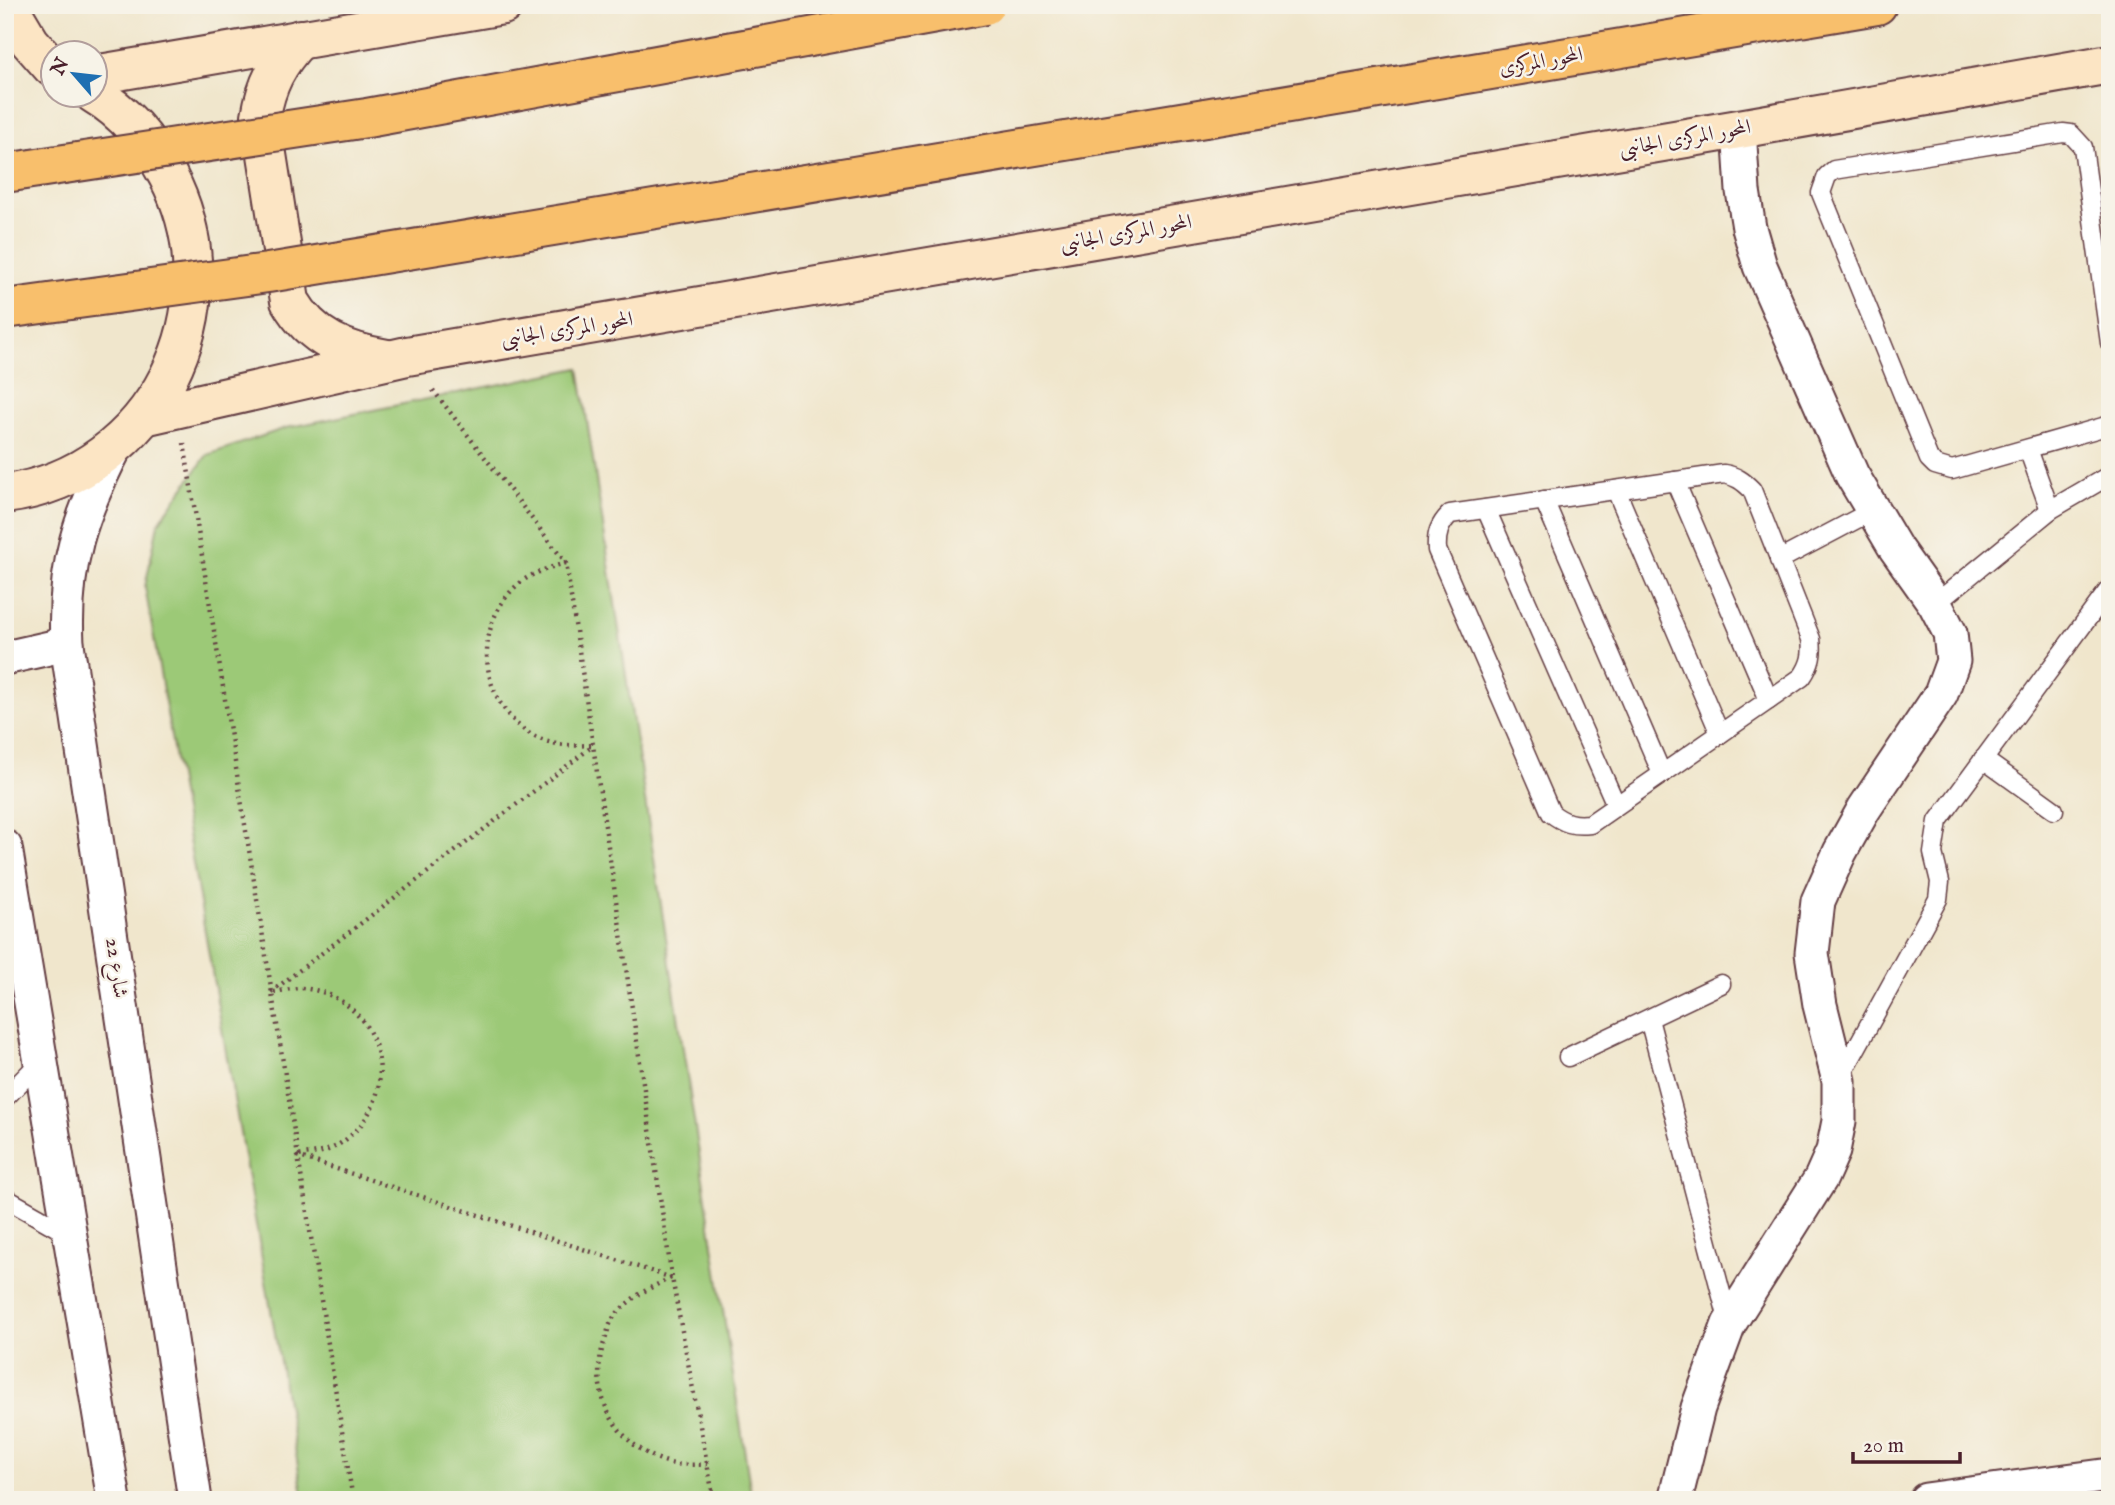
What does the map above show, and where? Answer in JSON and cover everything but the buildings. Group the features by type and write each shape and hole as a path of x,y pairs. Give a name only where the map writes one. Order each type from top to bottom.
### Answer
{"highway":[{"path":"5,173 367,118 985,5"},
{"name":"المحور المركزى","path":"5,309 268,273 1877,5"}],"main road":[{"path":"8,5 38,52"},
{"path":"108,73 503,5"},
{"path":"300,40 274,72 266,90 261,116 289,301 300,319 343,349 398,357"},
{"path":"5,61 38,67"},
{"name":"المحور المركزى الجانبى","path":"161,412 398,357 2110,64"},
{"path":"5,494 56,482 88,465 161,412 167,383 182,346 191,308 194,268 189,229 176,191 158,156 133,126 108,105"}],"street":[{"path":"1675,1500 1698,1408 1729,1324 1821,1178 1833,1152 1839,1121 1839,1081 1820,1005 1812,953 1818,901 1840,852 1864,809 1941,694 1953,661 1950,633 1935,604 1872,511 1852,475 1760,267 1749,229 1740,129"},
{"name":"شارع 22","path":"117,444 90,498 72,555 66,614 67,644 195,1500"},
{"path":"5,658 67,644"},
{"path":"5,847 114,1500"},
{"path":"1926,1500 2110,1475"}],"lane":[{"path":"2110,343 2084,147 2071,134 2063,133 1833,170 1827,176 1821,193 1929,459 1935,466 1952,470 2110,425"},
{"path":"2028,449 2050,510"},
{"path":"1724,474 1735,476 1752,490 1811,639 1809,666 1802,677 1590,824 1562,822 1551,813 1437,550 1436,536 1441,524 1450,514 1675,481 1724,474"},
{"path":"1935,604 2050,510 2110,475"},
{"path":"1675,481 1769,700"},
{"path":"1616,490 1720,734"},
{"path":"1544,500 1662,774"},
{"path":"1486,509 1616,805"},
{"path":"1779,560 1872,511"},
{"path":"1839,1081 1938,899 1940,882 1933,853 1938,821 2110,588"},
{"path":"1983,760 2054,810"},
{"path":"1568,1057 1721,984"},
{"path":"1649,1018 1729,1324"},
{"path":"5,1098 41,1061"},
{"path":"5,1198 70,1236"}],"path":[{"path":"398,357 566,563 672,1278 714,1500"},
{"path":"161,412 271,992 353,1500"},
{"path":"566,563 538,571 514,588 496,611 487,639 486,668 495,696 513,720 528,732 564,746 593,745"},
{"path":"271,992 593,745"},
{"path":"271,992 299,988 328,994 344,1003 370,1031 380,1058 380,1087 370,1114 351,1136 326,1151 297,1156"},
{"path":"297,1156 672,1278"},
{"path":"672,1278 639,1293 613,1319 600,1353 599,1389 613,1423 638,1449 671,1464 707,1465"}],"green space":[{"path":"579,368 752,1500 304,1500 145,587 158,524 207,455 286,428"}]}
